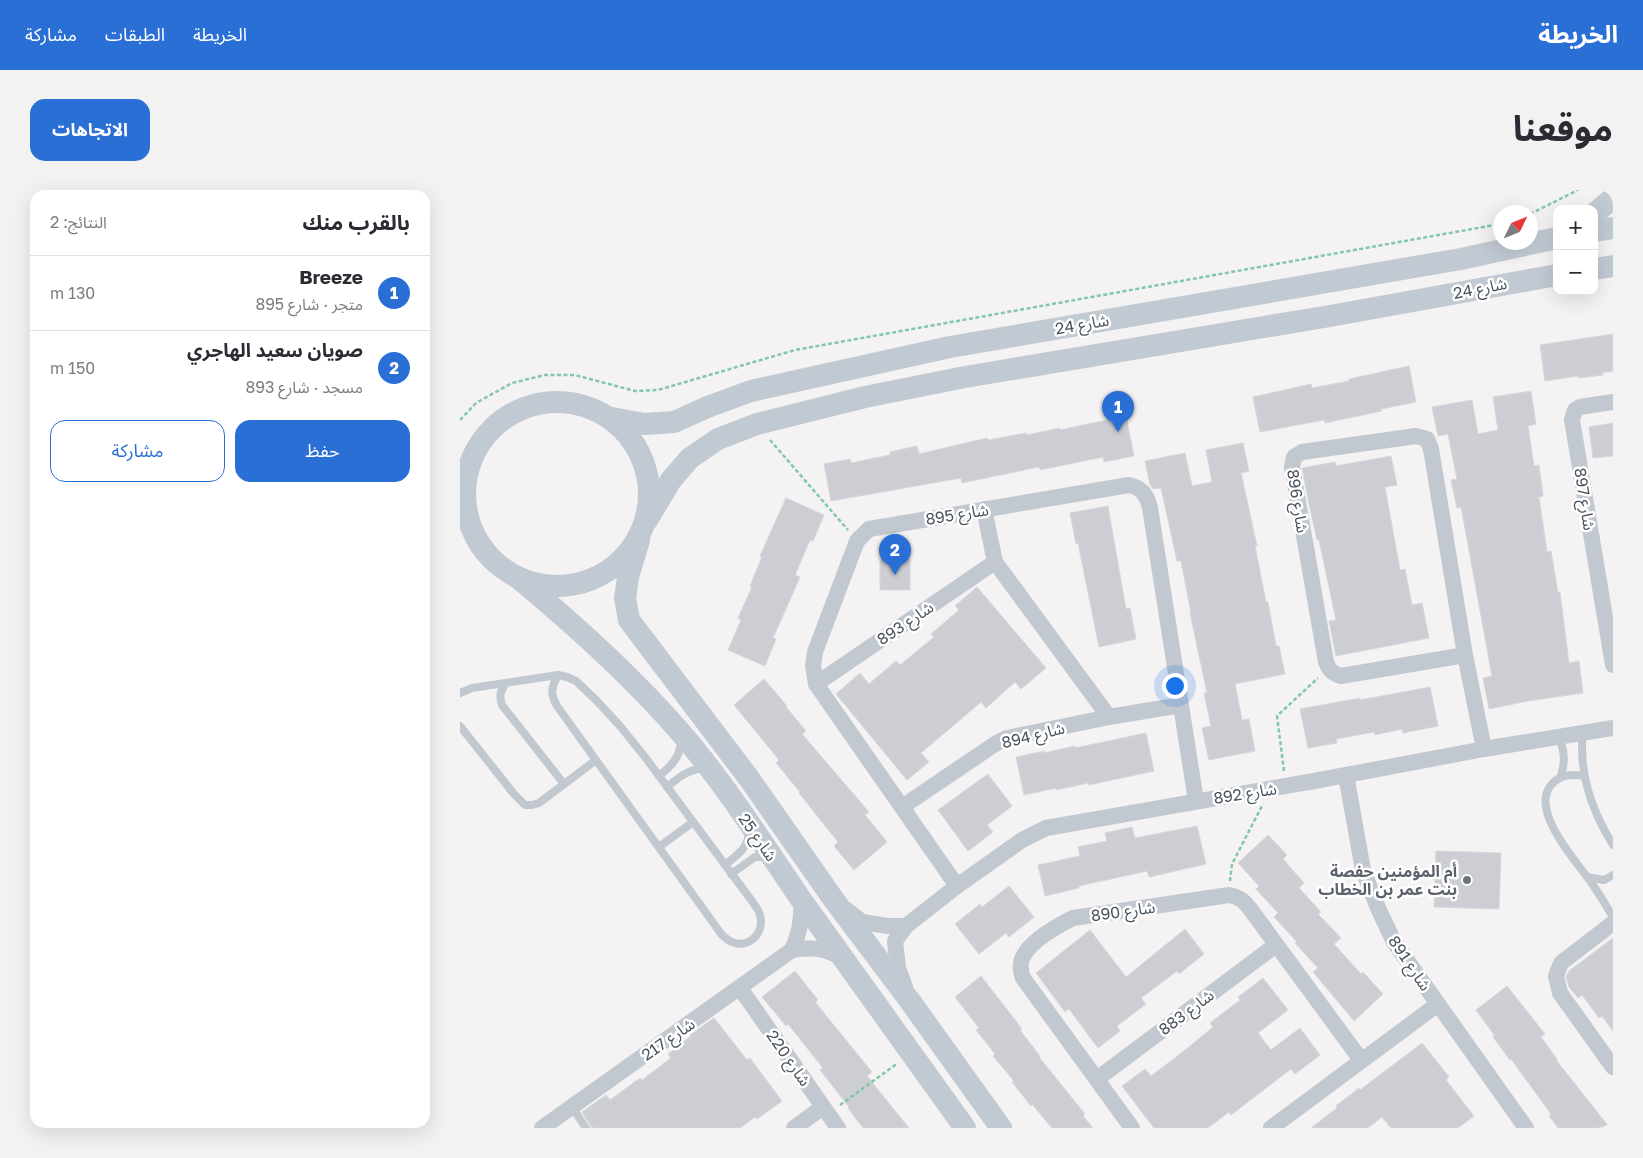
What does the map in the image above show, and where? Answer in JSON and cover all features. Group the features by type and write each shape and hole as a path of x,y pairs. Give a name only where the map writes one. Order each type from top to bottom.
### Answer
{"street":[{"path":"1598,211 1613,198"},
{"path":"1598,231 1613,228"},
{"name":"شارع 24","path":"612,418 644,424 674,422 751,391 931,351 1461,259 1553,239"},
{"path":"1598,268 1613,266"},
{"name":"شارع 24","path":"643,530 671,480 690,458 718,438 757,424 865,397 965,377 1330,316 1553,275"},
{"path":"460,468 500,420 526,406 556,400 585,405 612,418 632,439 646,464 650,492 643,530 621,562 598,578 572,586 544,585 517,577 496,563 480,544 460,527"},
{"name":"شارع 897","path":"1613,402 1580,407 1576,410 1572,420 1610,627 1613,664"},
{"name":"شارع 896","path":"1328,668 1292,460 1302,452 1416,436 1427,439 1431,449 1465,655 1484,749"},
{"path":"480,442 468,466 464,493 468,520 480,544"},
{"name":"شارع 895","path":"857,540 869,529 877,527 1129,485 1142,490 1147,496 1150,508 1196,801"},
{"path":"984,509 995,562 1109,717"},
{"name":"شارع 25","path":"643,530 628,577 624,598 629,620 748,777 834,900 1000,1128"},
{"path":"857,540 815,652 813,666 816,684 957,886"},
{"name":"شارع 893","path":"816,684 995,562"},
{"name":"شارع 25","path":"517,577 618,665 682,734 709,768 965,1128"},
{"path":"1328,668 1333,674 1341,676 1465,655"},
{"name":"شارع 894","path":"902,807 995,744 1007,738 1109,717 1181,705"},
{"name":"شارع 892","path":"913,1006 898,968 896,941 906,926 957,886 1022,840 1046,828 1484,749 1613,728"},
{"name":"شارع 891","path":"1346,775 1363,870 1394,942 1519,1125"},
{"path":"1229,895 1243,900 1361,1060"},
{"name":"شارع 890","path":"1132,1128 1023,978 1021,963 1026,951 1041,937 1072,918 1229,895"},
{"path":"792,950 799,934 802,916 801,899"},
{"path":"834,900 862,922 888,926 906,926"},
{"path":"1613,923 1561,963 1556,976 1560,993 1613,1067"},
{"name":"شارع 883","path":"1097,1079 1276,945"},
{"path":"792,950 810,947 827,950 843,958 859,971 892,1014 900,1020 909,1018 913,1006"},
{"name":"شارع 217","path":"542,1128 792,950"},
{"name":"شارع 220","path":"740,988 838,1128"},
{"path":"1271,1128 1438,1004"},
{"path":"794,1128 826,1111"}],"lane":[{"path":"460,693 472,688 558,675 576,681 620,726 760,913 759,933 752,941 740,944 730,942 722,935 557,706 552,697 552,686 558,675"},
{"path":"506,683 499,696 502,705 564,784"},
{"path":"460,726 514,794 525,805 539,803 596,760"},
{"path":"1584,732 1581,746 1584,776 1592,806 1613,845"},
{"path":"659,776 674,763 681,747 682,734"},
{"path":"1559,738 1565,756 1561,776"},
{"path":"667,787 684,774 698,769 709,768"},
{"path":"1584,776 1569,774 1561,776 1549,787 1546,794 1546,807 1550,821 1562,844 1613,916"},
{"path":"659,847 693,822"},
{"path":"724,864 744,849 749,835 749,824"},
{"path":"731,874 755,856 763,856 774,860"},
{"path":"1587,877 1604,880 1612,876 1613,886"},
{"path":"572,1107 586,1128"}],"path":[{"path":"1538,210 1578,190"},
{"path":"460,420 476,403 512,383 545,375 575,376 635,391 658,390 795,350 1493,225"},
{"path":"757,424 857,540"},
{"path":"1229,895 1232,864 1279,787 1277,716 1328,668"},
{"path":"826,1111 912,1053"}],"building":[{"path":"1613,334 1613,371 1602,373 1603,375 1579,378 1578,376 1545,381 1540,345"},
{"path":"1409,366 1416,402 1325,423 1324,420 1260,432 1253,397 1311,384 1312,388 1349,381 1349,379"},
{"path":"1531,391 1536,424 1528,426 1534,466 1539,465 1543,496 1539,497 1547,552 1551,551 1558,593 1560,592 1569,663 1579,661 1583,693 1489,709 1483,678 1492,676 1461,507 1457,508 1451,480 1457,479 1448,434 1438,436 1432,407 1472,400 1478,434 1498,430 1493,397"},
{"path":"1126,416 1134,456 1104,462 1103,457 1040,470 1039,467 962,483 961,478 831,501 824,464 850,459 851,463 890,455 890,452 917,446 919,454 987,438 988,440 1060,428 1060,430"},
{"path":"1613,423 1613,456 1593,458 1589,427"},
{"path":"1243,443 1249,471 1241,473 1257,546 1255,546 1266,602 1268,602 1276,646 1279,646 1285,674 1235,684 1242,720 1249,719 1255,751 1209,760 1202,728 1211,726 1204,693 1207,693 1181,561 1177,561 1161,488 1153,489 1150,485 1145,461 1185,453 1192,486 1212,482 1206,450"},
{"path":"1391,456 1397,485 1385,487 1400,570 1405,569 1412,605 1422,603 1429,638 1336,656 1329,621 1336,620 1302,468 1335,462 1336,466"},
{"path":"786,498 824,515 813,541 810,540 795,575 800,577 773,638 776,639 765,666 728,650 741,620 738,618 752,587 750,586 762,557 760,556"},
{"path":"1108,506 1126,609 1130,608 1136,639 1099,647 1070,513"},
{"path":"880,559 910,559 910,590 880,590"},
{"path":"977,587 1046,668 1021,689 1015,682 986,708 981,702 921,753 929,762 907,780 836,694 860,673 869,684 896,661 900,665 934,637 931,634 959,610 955,606"},
{"path":"764,679 806,731 802,734 869,812 865,815 887,842 854,870 834,846 838,842 776,763 779,760 734,705"},
{"path":"1430,687 1438,726 1403,733 1402,729 1375,735 1374,732 1336,739 1337,743 1308,748 1300,709"},
{"path":"1146,733 1154,771 1089,785 1088,783 1024,795 1016,757 1075,746 1075,748"},
{"path":"988,774 1012,806 987,825 993,832 968,851 938,810"},
{"path":"1197,826 1206,864 1149,877 1147,871 1079,886 1079,888 1045,896 1038,865 1080,856 1078,847 1107,841 1105,833 1132,827 1135,838"},
{"path":"1268,835 1287,855 1283,859 1304,883 1299,888 1321,912 1318,914 1341,938 1334,944 1361,974 1363,972 1383,994 1354,1021 1313,972 1318,968 1274,917 1278,913 1256,889 1259,886 1238,863"},
{"name":"أم المؤمنين حفصة بنت عمر بن الخطاب","path":"1436,851 1501,853 1499,909 1434,907"},
{"path":"1009,886 1034,917 1009,937 1006,933 979,954 955,924 980,904 982,907"},
{"path":"1185,929 1204,954 1179,974 1177,971 1141,998 1146,1004 1117,1026 1120,1031 1098,1048 1069,1009 1065,1012 1036,973 1090,930 1126,977"},
{"path":"1613,938 1613,1031 1602,1016 1599,1018 1582,995 1578,998 1569,987 1566,977 1569,971"},
{"path":"795,971 818,1000 815,1002 872,1072 867,1076 909,1128 863,1128 820,1070 823,1068 788,1024 786,1026 762,997"},
{"path":"981,976 1022,1029 1020,1030 1039,1057 1085,1114 1083,1116 1093,1128 1052,1128 1012,1082 1014,1081 993,1056 995,1054 976,1030 979,1028 955,997"},
{"path":"1263,978 1288,1010 1258,1033 1271,1050 1300,1028 1320,1055 1295,1074 1291,1069 1231,1115 1229,1112 1208,1128 1154,1128 1122,1086 1145,1069 1151,1076 1184,1051 1213,1027 1210,1023 1240,1000 1238,997"},
{"path":"1507,986 1545,1034 1541,1037 1556,1060 1610,1128 1558,1128 1549,1116 1551,1114 1493,1037 1495,1036 1476,1010"},
{"path":"714,1018 747,1060 750,1058 782,1101 757,1119 755,1117 740,1128 592,1128 582,1112 606,1095 610,1100 640,1078 642,1080 671,1058 668,1054 690,1035"},
{"path":"1422,1043 1449,1077 1446,1080 1474,1116 1458,1128 1391,1128 1382,1117 1368,1128 1311,1128 1359,1088 1360,1090"}],"place":[{"name":"Breeze","path":"1118,432"},
{"name":"صويان سعيد الهاجري","path":"895,575"},
{"name":"أم المؤمنين حفصة بنت عمر بن الخطاب","path":"1467,880"}]}
